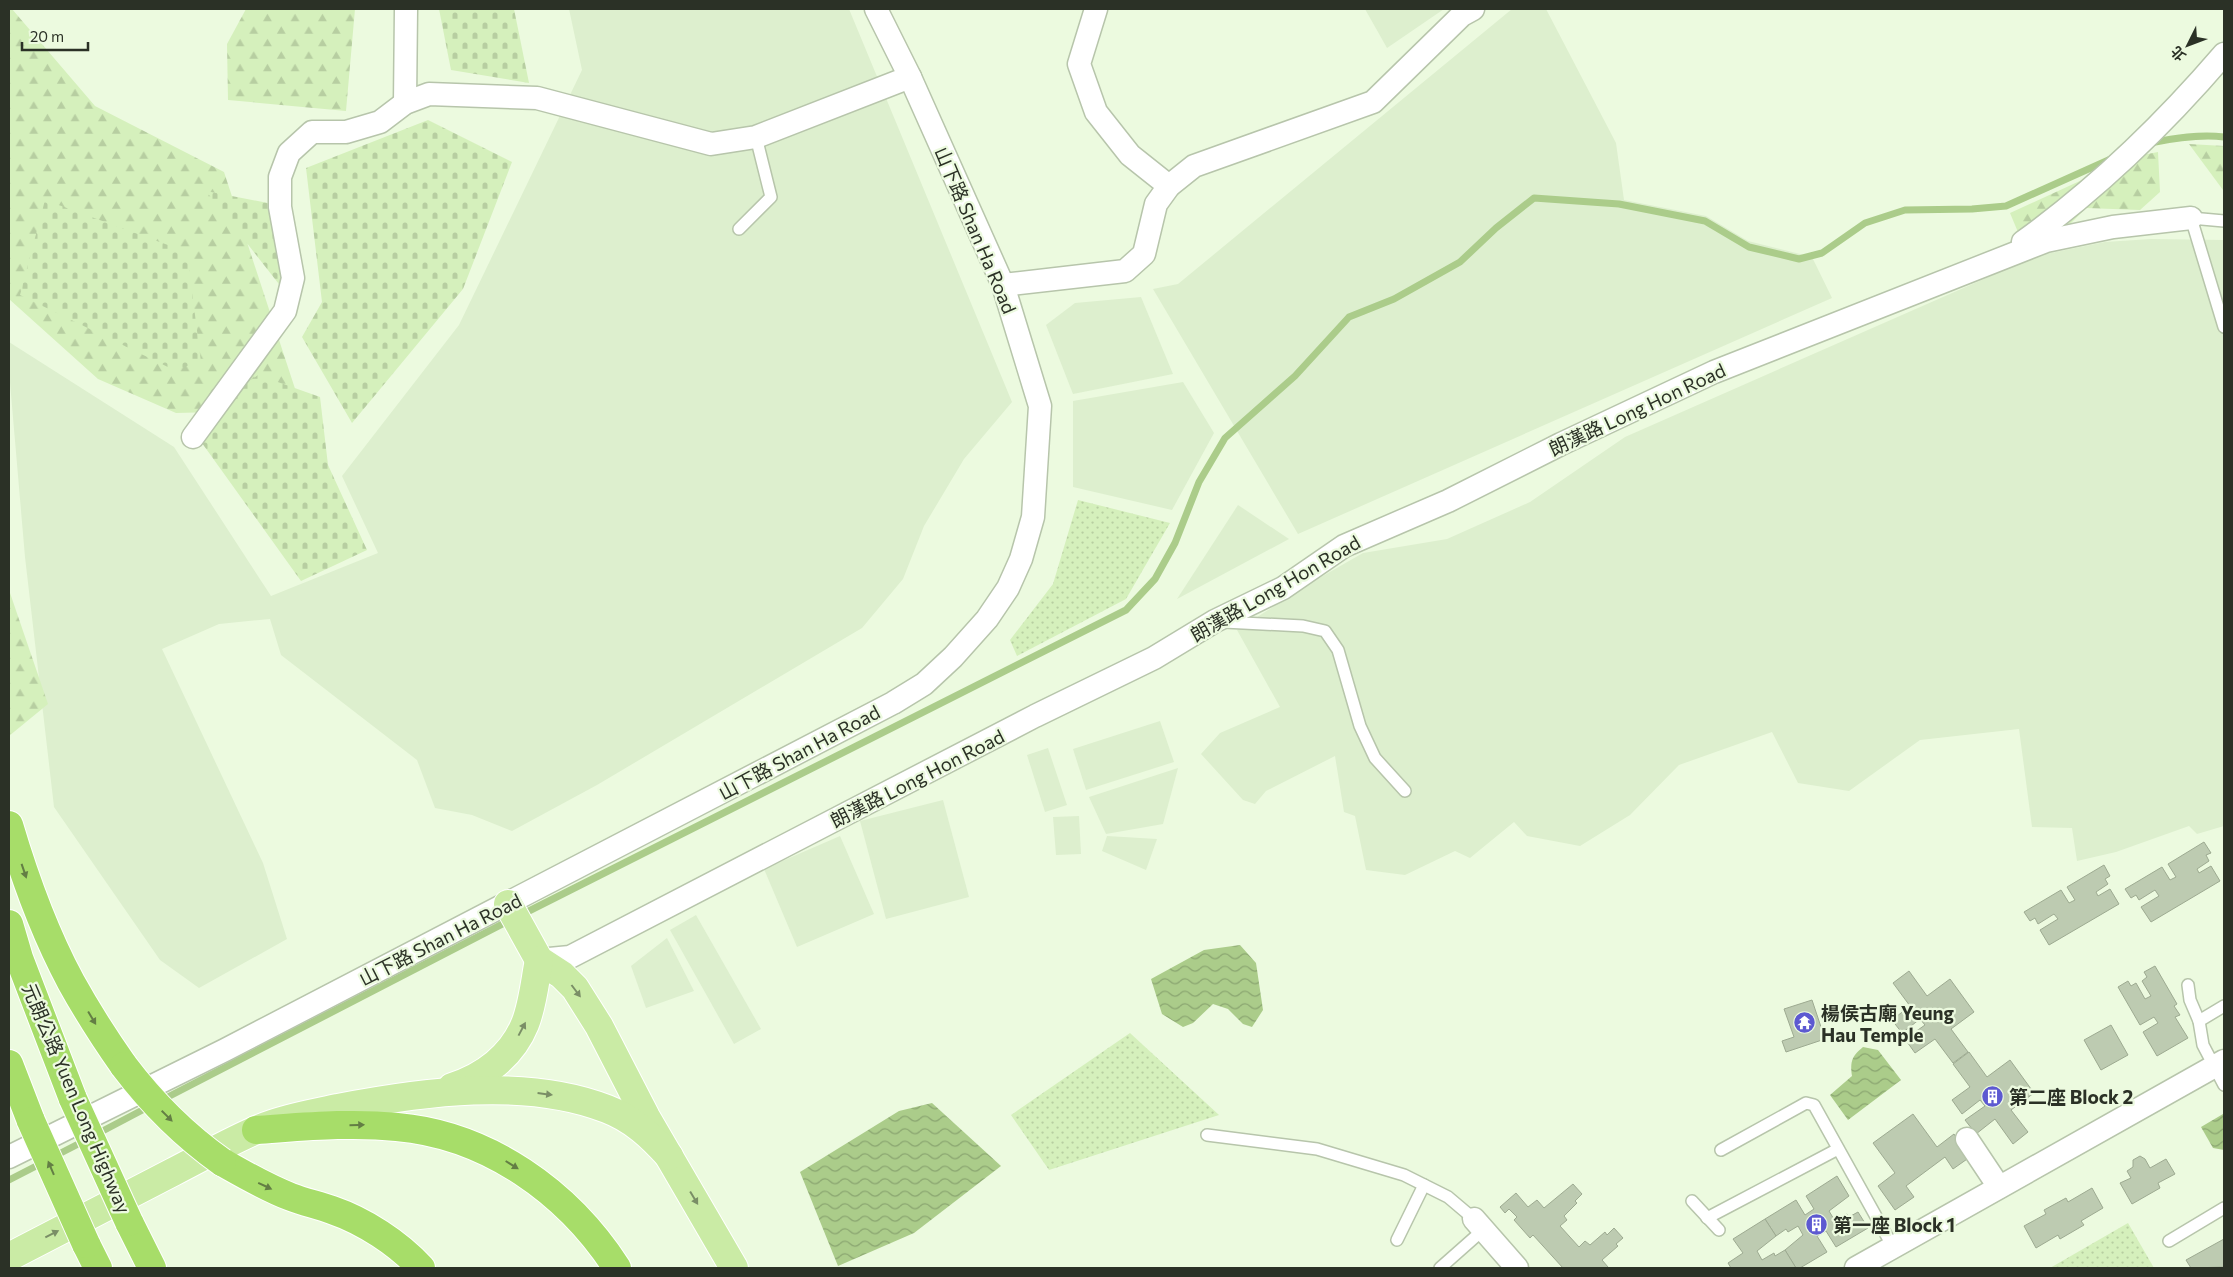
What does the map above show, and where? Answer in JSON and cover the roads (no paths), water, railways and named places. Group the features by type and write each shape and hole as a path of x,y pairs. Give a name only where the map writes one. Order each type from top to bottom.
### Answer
{"highway":[{"path":"9,825 35,903 70,980 98,1028 124,1066 169,1118 222,1162 261,1184 290,1197 332,1210 360,1222 392,1242 421,1268"},
{"name":"元朗公路 Yuen Long Highway","path":"9,924 26,976 73,1099 152,1268"},
{"path":"9,1064 31,1121 98,1268"},
{"path":"256,1130 369,1125 425,1131 462,1142 505,1161 550,1192 588,1230 617,1268"}],"main road":[{"path":"511,908 535,952 575,988 599,1026 646,1117 734,1268"},
{"path":"428,1094 465,1083 492,1068 514,1044 525,1023 535,952"},
{"path":"9,1256 256,1130 311,1114 428,1094 468,1091 520,1092 567,1097 608,1110 637,1125 669,1156"}],"street":[{"path":"405,103 406,9"},
{"name":"山下路 Shan Ha Road","path":"9,1158 511,908 893,703 924,684 953,657 987,620 1008,588 1020,559 1033,517 1040,406 1004,285 910,77 876,9"},
{"path":"1096,9 1079,64 1096,112 1130,155 1169,186"},
{"path":"1004,285 1125,271 1144,254 1156,204 1169,186 1194,166 1373,102 1462,15 1473,9"},
{"name":"朗漢路 Long Hon Road","path":"1999,259 2053,221 2085,195 2153,132 2224,54"},
{"path":"193,437 285,311 293,278 280,208 280,177 289,153 312,132 346,132 380,122 405,103 430,94 537,98 711,144 756,138 910,77"},
{"name":"朗漢路 Long Hon Road","path":"535,952 570,957 1035,716 1154,658 1215,621 1283,588 1344,546 1448,501 1561,444 1714,372 2046,241 2113,227 2190,218"},
{"path":"1856,1268 1999,1188 2221,1071"},
{"path":"1967,1139 1999,1188"},
{"path":"1479,1225 1517,1268"}],"lane":[{"path":"739,229 771,197 756,138"},
{"path":"2224,221 2190,218 2224,327"},
{"path":"1215,621 1303,626 1325,631 1338,650 1360,726 1375,758 1405,791"},
{"path":"2188,986 2190,1000 2199,1021 2203,1045 2221,1071"},
{"path":"2199,1021 2224,1006"},
{"path":"1721,1150 1806,1103 1810,1103 1814,1106 1893,1247"},
{"path":"1207,1135 1317,1149 1404,1175 1448,1197 1479,1225 1440,1268"},
{"path":"1707,1218 1838,1149"},
{"path":"1397,1240 1424,1185"},
{"path":"1692,1202 1719,1230"},
{"path":"2169,1241 2224,1208"}],"water":[{"path":"1240,945 1256,963 1263,1010 1252,1027 1243,1024 1228,1009 1213,1004 1193,1023 1183,1027 1162,1014 1151,979 1204,950"},
{"path":"1863,1047 1878,1050 1901,1080 1848,1120 1830,1095 1852,1076 1851,1066 1853,1059 1856,1053"},
{"path":"932,1103 1001,1166 914,1233 838,1266 800,1172 899,1111"},
{"path":"2223,1114 2224,1150 2213,1148 2201,1127"}],"waterway":[{"path":"2150,143 2187,137 2224,137"},
{"path":"519,916 1126,610 1155,579 1175,543 1199,482 1225,438 1295,376 1349,317 1394,299 1460,262 1496,228 1534,198 1619,204 1705,221 1749,247 1799,259 1822,253 1865,223 1905,210 1972,209 2006,206 2113,158"},
{"path":"162,1100 510,920"},
{"path":"95,1135 150,1106"},
{"path":"53,1157 86,1140"},
{"path":"9,1180 44,1162"}],"place":[{"name":"楊侯古廟 Yeung Hau Temple","path":"1805,1023"},
{"name":"第二座 Block 2","path":"1993,1096"},
{"name":"第一座 Block 1","path":"1817,1224"}]}
